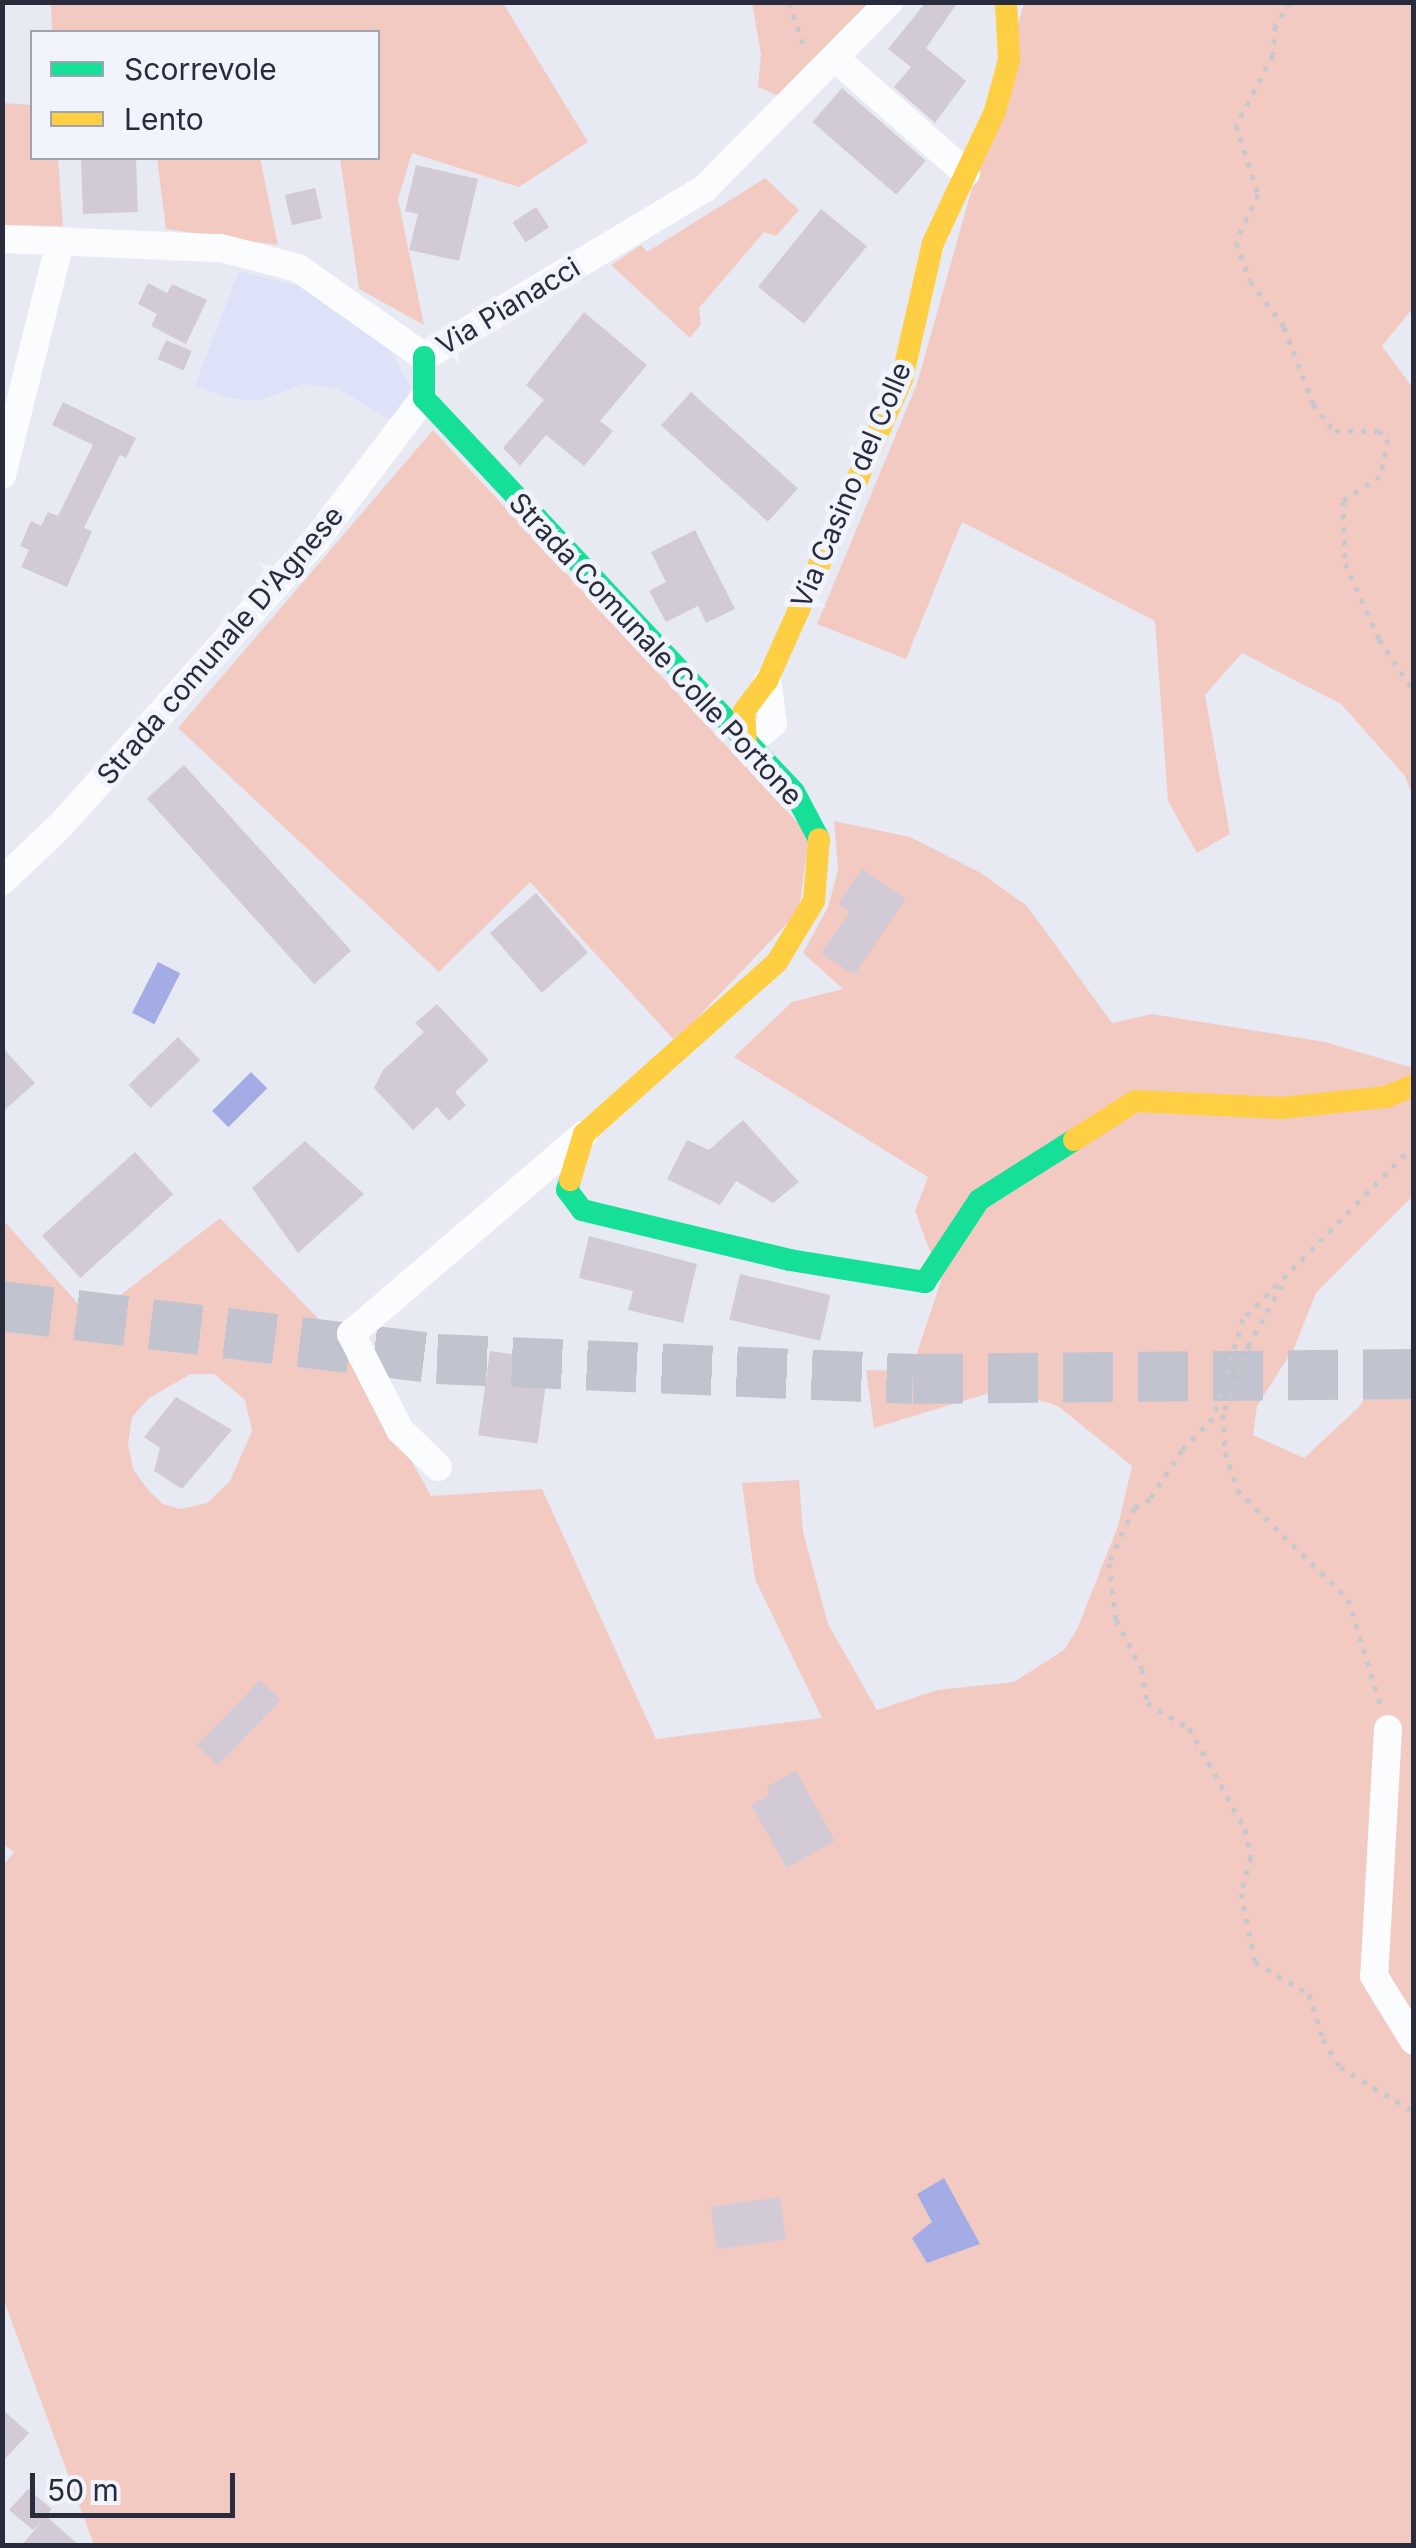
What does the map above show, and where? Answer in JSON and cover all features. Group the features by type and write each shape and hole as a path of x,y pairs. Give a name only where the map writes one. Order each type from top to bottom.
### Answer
{"street":[{"name":"Via Pianacci","path":"2,239 221,248 298,268 424,356 704,188 815,82 889,2"},
{"name":"Via Casino del Colle","path":"746,745 773,723 767,681 902,378 934,243 1010,60 1006,2"},
{"path":"836,59 966,173"},
{"path":"2,475 60,242"},
{"path":"424,356 424,398"},
{"name":"Strada Comunale Colle Portone","path":"424,398 794,792 820,840 819,884 807,919 778,962 584,1134"},
{"name":"Strada comunale D'Agnese","path":"2,881 61,825 315,541 424,398"},
{"path":"584,1134 567,1190 582,1210 790,1260 925,1282 979,1200 1134,1101 1281,1108 1386,1098 1414,1085"},
{"path":"438,1466 400,1430 352,1334 584,1134"},
{"path":"1388,1729 1377,1833 1374,1976 1414,2041"}],"path":[{"path":"789,2 815,82"},
{"path":"1290,2 1275,26 1273,54 1236,124 1258,194 1236,242 1250,282 1284,328 1313,404 1328,424 1336,432 1378,431 1388,439 1380,476 1342,501 1345,563 1379,640 1413,688"},
{"path":"1414,1145 1358,1196 1284,1280 1256,1303 1236,1332 1213,1418 1182,1450 1150,1499 1134,1508 1110,1552 1116,1620 1142,1669 1147,1703 1189,1728 1245,1830 1251,1857 1241,1893 1255,1962 1309,1994 1322,2039 1340,2067 1414,2112"},
{"path":"1284,1280 1249,1344 1223,1414 1225,1452 1237,1490 1348,1599 1388,1729"}],"shaded area":[{"path":"51,3 503,3 588,142 519,187 412,153 398,199 424,325 359,289 340,160 380,160 380,30 52,30"},
{"path":"752,3 874,3 784,98 758,87 761,54"},
{"path":"1024,3 1413,3 1413,308 1382,346 1413,388 1413,797 1405,776 1341,704 1242,653 1205,695 1230,834 1197,853 1168,801 1155,621 962,522 906,659 817,624 917,384"},
{"path":"3,103 30,105 30,160 58,160 63,226 3,225"},
{"path":"157,160 260,160 278,245 166,229"},
{"path":"765,178 799,210 776,236 764,232 699,308 701,324 690,338 611,265 641,245 647,252"},
{"path":"239,271 303,287 389,349 411,387 395,423 337,388 302,384 259,401 228,398 195,385"},
{"path":"433,430 809,835 799,911 675,1041 530,882 439,972 178,728"},
{"path":"834,821 910,837 981,873 1027,906 1112,1023 1152,1014 1325,1042 1413,1068 1413,1196 1316,1293 1294,1348 1257,1406 1253,1435 1304,1458 1359,1407 1386,1367 1413,1350 1413,2545 94,2545 3,2298 2,1867 14,1852 2,1843 3,1220 91,1318 220,1218 350,1351 431,1496 542,1489 656,1739 822,1718 755,1579 742,1483 799,1480 803,1532 828,1624 877,1710 937,1690 1014,1682 1064,1650 1077,1629 1118,1526 1132,1466 1058,1406 1003,1389 874,1428 866,1370 911,1371 941,1281 915,1211 928,1177 734,1057 792,1002 843,989 803,953 828,907 838,870","holes":["191,1374 214,1374 245,1400 252,1431 230,1481 207,1503 181,1509 163,1504 133,1469 128,1444 132,1417 149,1398"]}],"water":[{"path":"158,962 180,973 154,1024 132,1013"},
{"path":"251,1072 267,1088 228,1127 212,1111"},
{"path":"944,2178 980,2244 927,2263 912,2238 932,2222 917,2194"}],"building":[{"path":"926,2 958,2 926,48 966,81 935,123 894,87 911,67 888,49"},
{"path":"842,88 926,161 896,195 812,122"},
{"path":"81,160 136,160 138,212 83,214"},
{"path":"416,165 478,179 459,261 409,250 418,214 405,211"},
{"path":"315,188 322,218 292,225 285,195"},
{"path":"536,207 549,227 526,242 513,222"},
{"path":"821,209 867,246 804,324 758,287"},
{"path":"148,283 167,293 172,284 207,300 186,344 151,326 157,314 138,304"},
{"path":"584,312 647,365 600,421 613,431 584,466 546,435 520,466 503,448 544,400 526,385"},
{"path":"166,340 192,351 184,370 158,359"},
{"path":"691,392 798,488 768,522 661,425"},
{"path":"63,402 136,438 126,458 120,455 84,528 92,531 67,587 21,567 29,550 20,546 31,521 41,526 48,512 58,516 93,445 52,425"},
{"path":"695,530 735,609 706,623 698,606 666,622 649,591 666,582 651,552"},
{"path":"184,765 351,951 314,984 147,798"},
{"path":"862,869 906,899 854,975 821,953 850,912 838,903"},
{"path":"536,893 588,953 542,993 490,933"},
{"path":"437,1004 489,1060 455,1092 466,1105 449,1121 437,1107 413,1130 374,1088 383,1070 424,1032 415,1023"},
{"path":"178,1037 200,1060 151,1108 128,1085"},
{"path":"2,1047 35,1083 2,1112"},
{"path":"743,1120 799,1182 773,1203 736,1181 720,1205 667,1179 687,1140 709,1150"},
{"path":"305,1141 364,1194 298,1253 252,1188"},
{"path":"135,1152 173,1194 80,1278 42,1236"},
{"path":"589,1236 697,1264 683,1323 628,1310 633,1291 579,1278"},
{"path":"740,1274 831,1295 820,1341 729,1320"},
{"path":"490,1351 549,1359 538,1444 478,1435"},
{"path":"176,1397 232,1430 182,1489 154,1471 160,1448 144,1437"},
{"path":"260,1680 281,1700 218,1766 197,1745"},
{"path":"796,1771 835,1841 787,1868 751,1805 770,1794 766,1787"},
{"path":"780,2197 786,2240 717,2249 711,2207"},
{"path":"2,2409 29,2433 2,2462"},
{"path":"28,2489 52,2509 46,2516 80,2546 21,2546 42,2521 33,2530 9,2510"}],"tunnel":[{"path":"2,1306 437,1359 913,1379 1414,1374"}],"traffic: fast":[{"path":"424,357 424,398 794,792 819,839"},
{"path":"570,1180 567,1190 582,1210 790,1260 925,1282 979,1200 1074,1140"}],"traffic: slow":[{"path":"746,745 744,711 767,681 902,379 933,243 995,111 1009,60 1006,2"},
{"path":"570,1180 584,1134 777,962 814,901 819,839"},
{"path":"1074,1140 1135,1101 1281,1108 1386,1097 1414,1085"}]}
